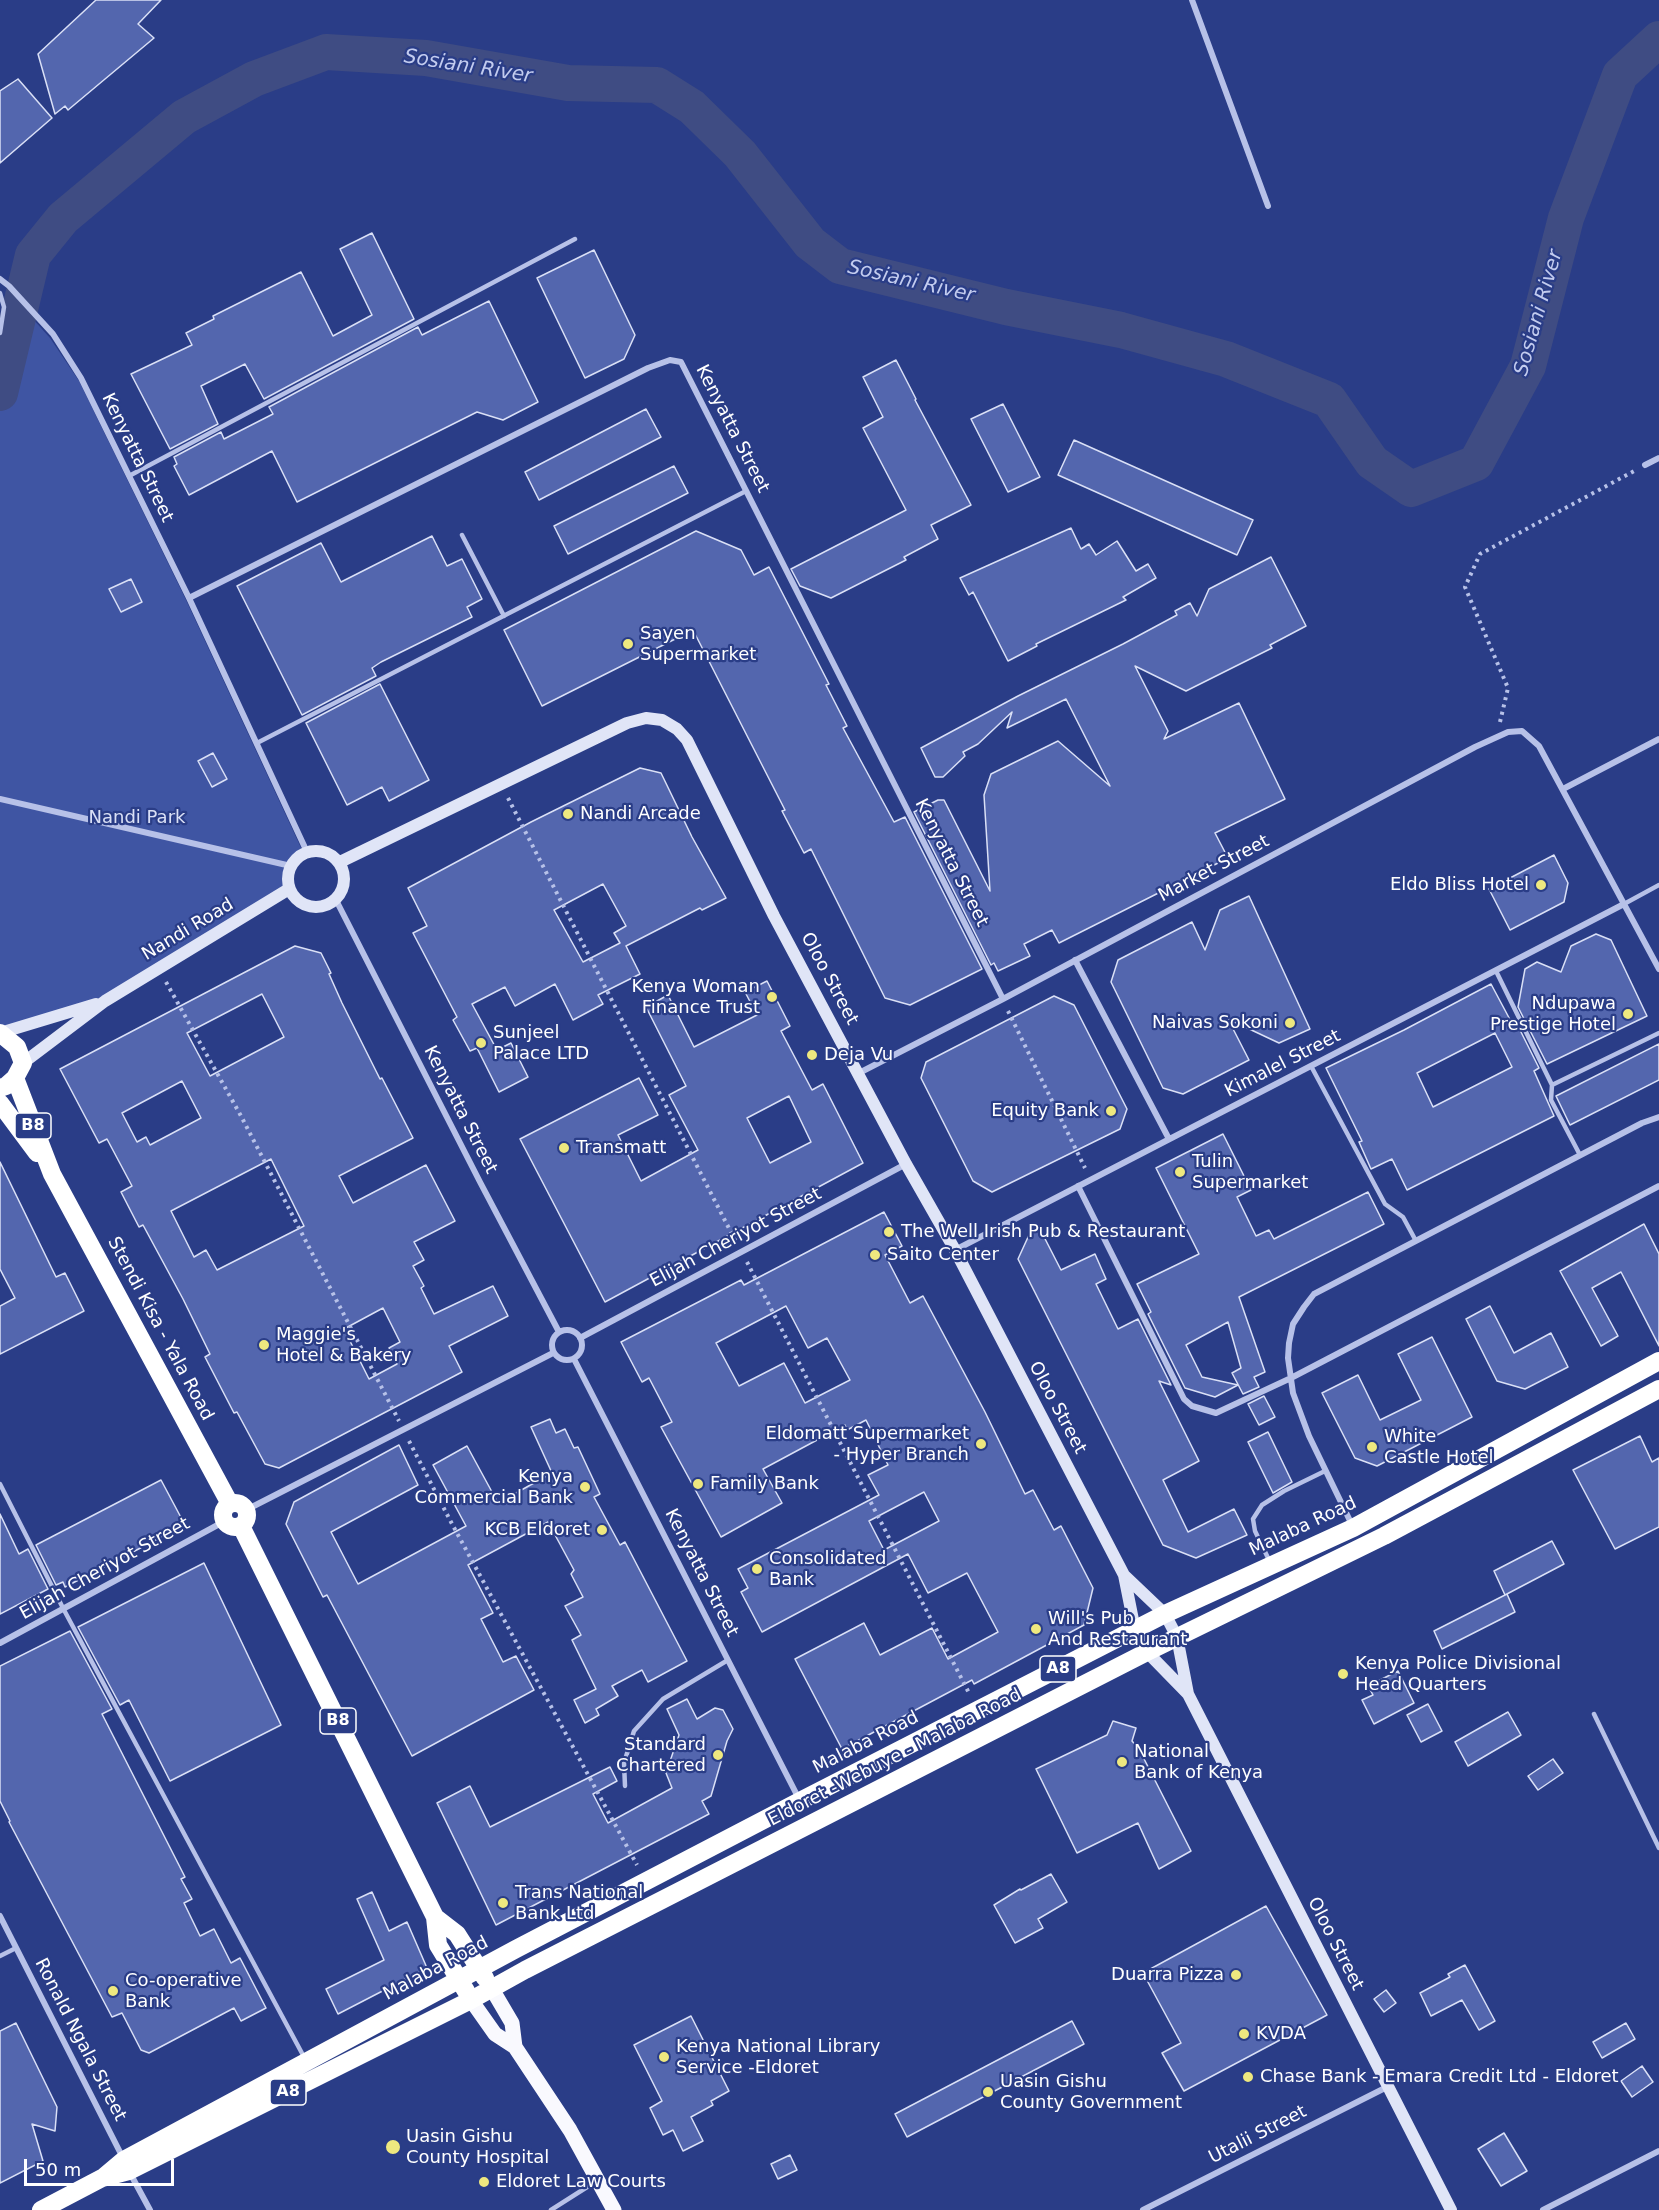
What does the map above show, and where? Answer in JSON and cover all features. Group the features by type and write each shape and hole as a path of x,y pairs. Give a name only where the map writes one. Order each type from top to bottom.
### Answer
{"highway":[{"name":"B8","path":"0,1033 17,1047 13,1076"},
{"name":"Stendi Kisa - Yala Road","path":"13,1076 52,1174 235,1515 435,1917 438,1945 471,2000"},
{"name":"Stendi Kisa - Yala Road","path":"0,1103 52,1174"},
{"name":"Malaba Road","path":"127,2165 307,2062 646,1881 1165,1614 1353,1528 1659,1361"},
{"name":"Eldoret -Webuye - Malaba Road","path":"471,2000 1147,1652 1384,1536 1659,1389"},
{"name":"Stendi Kisa - Yala Road","path":"435,1917 457,1934 492,1989"},
{"name":"Malaba Road","path":"41,2210 127,2165 471,2000"}],"main road":[{"path":"492,1989 512,2023 515,2047"},
{"path":"471,2000 495,2034 515,2047 570,2130 614,2210"}],"street":[{"path":"1192,0 1268,206"},
{"name":"Kenyatta Street","path":"0,279 53,334 81,378 189,598 307,852"},
{"name":"Kenyatta Street","path":"189,598 648,368 670,360 681,362 1003,999"},
{"path":"1645,465 1659,458"},
{"name":"Oloo Street","path":"340,862 627,723 646,718 662,720 677,729 687,740 774,916 954,1250 1124,1575 1135,1630 1147,1652 1188,1694"},
{"name":"Market Street","path":"859,1073 1508,732 1522,731 1539,746 1563,789"},
{"path":"1659,739 1563,789 1659,969"},
{"path":"0,799 291,866"},
{"path":"316,850 325,852 340,862 344,886 336,900 328,905 309,907 294,897 289,890 291,866 307,852 316,850"},
{"name":"Nandi Road","path":"13,1076 105,1001 289,890"},
{"name":"Kenyatta Street","path":"336,900 559,1332"},
{"name":"Kimalel Street","path":"954,1250 1624,904"},
{"path":"1075,960 1169,1139"},
{"name":"Nandi Road","path":"0,1033 105,1001"},
{"path":"1353,1528 1309,1436 1293,1393 1288,1358 1293,1324 1314,1294 1642,1123 1659,1117"},
{"name":"Elijah Cheriyot Street","path":"580,1338 906,1164"},
{"path":"1078,1186 1184,1399 1192,1406 1216,1413 1291,1378 1659,1186"},
{"path":"573,1331 580,1338 581,1352 574,1359 560,1360 553,1353 553,1339 559,1332 573,1331"},
{"name":"Elijah Cheriyot Street","path":"0,1643 235,1515 553,1353"},
{"name":"Kenyatta Street","path":"574,1359 800,1801"},
{"name":"Oloo Street","path":"1124,1575 1165,1614 1177,1637 1188,1694 1451,2210"},
{"name":"Ronald Ngala Street","path":"0,1916 150,2210"},
{"name":"Utalii Street","path":"1143,2210 1387,2086"},
{"path":"1543,2210 1659,2151"}],"lane":[{"path":"129,476 575,239"},
{"path":"0,293 4,307 0,333"},
{"path":"257,743 746,491"},
{"path":"462,534 504,616"},
{"path":"1624,904 1659,885"},
{"path":"1496,970 1552,1085 1551,1100 1580,1155"},
{"path":"1552,1085 1659,1033"},
{"path":"1311,1066 1384,1204 1403,1217 1416,1241"},
{"path":"1272,1565 1255,1531 1253,1520 1263,1505 1270,1500 1325,1471"},
{"path":"0,1484 64,1610 307,2062"},
{"path":"625,1786 624,1763 634,1731 663,1699 728,1660"},
{"path":"1594,1714 1659,1848"},
{"path":"0,1956 16,1948"},
{"path":"550,2210 598,2181"}],"path":[{"path":"1497,737 1508,687 1465,587 1480,554 1645,465"},
{"path":"501,784 978,1710"},
{"path":"158,969 241,1116 457,1532 646,1881"},
{"path":"1003,999 1090,1180"}],"green space":[{"name":"Nandi Park","path":"6,289 50,338 79,381 186,600 302,850 292,858 285,869 285,890 102,998 0,1029 0,339 3,336"}],"building":[{"path":"96,0 161,0 138,24 154,38 68,110 65,106 55,114 38,54"},
{"path":"18,79 52,118 0,163 0,91"},
{"path":"372,233 414,319 264,399 245,364 201,386 218,424 170,449 131,374 192,345 186,333 214,319 213,316 301,272 333,336 372,315 340,249"},
{"path":"594,250 635,335 624,359 585,378 537,278"},
{"path":"489,301 538,402 503,420 477,412 297,502 272,451 189,495 174,466 177,464 174,457 221,432 224,439 273,414 269,407 418,327 422,335"},
{"path":"896,360 971,505 931,525 938,539 904,557 906,560 831,598 800,586 791,569 906,510 863,428 883,417 863,377"},
{"path":"1003,404 1040,477 1008,492 971,419"},
{"path":"646,409 661,437 539,500 525,472"},
{"path":"1074,440 1253,520 1237,555 1058,475"},
{"path":"674,466 688,493 568,554 554,526"},
{"path":"1071,528 1081,549 1089,544 1096,555 1117,541 1136,571 1148,564 1156,578 1123,597 1126,600 1036,644 1037,646 1008,661 973,592 969,595 960,578"},
{"path":"696,531 741,550 754,575 769,567 829,684 826,685 847,726 843,728 894,822 905,817 982,969 910,1005 885,998 811,849 804,853 782,811 785,810 693,630 542,706 504,630"},
{"path":"432,536 447,566 462,559 482,599 467,607 472,617 381,662 372,668 376,676 302,715 237,586 321,543 341,582"},
{"path":"1271,557 1306,626 1270,645 1272,648 1186,691 1135,666 1168,731 1164,739 1239,703 1285,799 1215,833 1228,858 1059,943 1052,930 1024,944 1030,956 998,971 994,963 991,965 914,812 938,800 944,800 990,891 984,795 991,774 1058,741 1110,786 1066,699 1007,728 1012,712 978,744 963,752 965,756 943,777 935,777 921,748 1177,615 1175,611 1190,603 1197,616 1209,589"},
{"path":"131,579 142,602 121,612 109,589"},
{"path":"380,684 429,780 389,801 382,787 347,805 306,723"},
{"path":"213,753 227,779 212,787 198,761"},
{"path":"640,768 661,773 692,837 726,898 702,910 700,908 626,946 640,974 598,995 603,1004 573,1020 555,984 515,1006 505,987 472,1004 497,1050 511,1043 528,1077 499,1092 477,1048 470,1051 453,1020 457,1017 413,933 427,926 408,888 531,822","holes":["603,884 626,926 614,933 620,943 583,962 554,910"]},
{"path":"1554,855 1568,883 1564,902 1510,930 1489,889"},
{"path":"1249,896 1310,1029 1279,1043 1228,1019 1249,1060 1183,1094 1163,1088 1111,982 1118,960 1192,922 1205,950 1220,910"},
{"path":"1596,934 1611,940 1647,1016 1547,1064 1518,1007 1525,969 1537,962 1561,972 1571,946"},
{"path":"295,946 321,953 342,1003 413,1138 339,1176 353,1203 426,1165 455,1221 414,1242 424,1260 413,1266 424,1286 421,1288 434,1314 493,1286 508,1316 449,1346 462,1372 279,1468 265,1464 237,1412 234,1413 205,1357 210,1354 183,1299 143,1225 139,1227 121,1192 132,1186 107,1139 99,1143 60,1069","holes":["262,994 284,1037 210,1076 187,1033","182,1081 201,1118 150,1145 146,1137 137,1142 122,1113","271,1159 304,1226 217,1270 206,1250 194,1257 171,1211","383,1308 400,1342 389,1348 397,1364 369,1379 344,1329"]},
{"path":"767,981 790,1026 781,1031 812,1090 823,1084 863,1163 605,1302 520,1139 639,1078 658,1115 618,1135 641,1181 698,1150 669,1095 686,1086 646,1007 668,995 694,1047 757,1015 745,992","holes":["789,1096 811,1142 770,1163 747,1118"]},
{"path":"1491,984 1515,1029 1516,1022 1539,1068 1534,1071 1554,1116 1407,1190 1392,1159 1371,1169 1359,1142 1362,1141 1326,1068","holes":["1495,1033 1512,1067 1433,1107 1417,1073"]},
{"path":"1054,996 1074,1005 1127,1109 1120,1129 992,1192 973,1181 921,1078 926,1062"},
{"path":"1659,1044 1659,1080 1570,1125 1556,1096"},
{"path":"1223,1134 1251,1190 1237,1197 1256,1236 1269,1230 1274,1239 1368,1192 1384,1224 1239,1297 1265,1372 1254,1377 1259,1387 1243,1394 1232,1373 1241,1368 1228,1322 1186,1345 1202,1377 1238,1385 1215,1397 1185,1388 1148,1314 1151,1312 1137,1284 1199,1254 1156,1168"},
{"path":"0,1162 56,1277 65,1273 84,1311 0,1354 0,1306 15,1298 0,1269"},
{"path":"884,1212 902,1246 885,1255 910,1303 923,1296 985,1412 1025,1494 1033,1490 1054,1530 1061,1526 1093,1588 1084,1625 974,1684 972,1680 842,1749 795,1659 864,1623 880,1655 932,1628 948,1659 998,1632 967,1573 928,1593 908,1554 762,1632 741,1592 748,1588 738,1569 879,1495 868,1475 888,1465 866,1420 847,1430 845,1425 763,1469 782,1503 721,1537 661,1427 672,1422 649,1378 642,1382 621,1342 741,1280 744,1285","holes":["786,1306 808,1348 827,1338 850,1380 805,1403 784,1363 739,1386 716,1343","924,1492 939,1521 884,1550 869,1521"]},
{"path":"1644,1224 1659,1254 1659,1346 1621,1272 1592,1288 1618,1336 1601,1346 1560,1271"},
{"path":"1040,1229 1061,1270 1095,1254 1106,1279 1096,1284 1118,1329 1138,1319 1171,1385 1159,1381 1199,1461 1163,1480 1188,1532 1234,1509 1247,1535 1196,1558 1163,1545 1018,1259 1029,1235"},
{"path":"1490,1306 1514,1353 1551,1333 1568,1367 1525,1389 1497,1381 1466,1319"},
{"path":"1432,1337 1472,1417 1377,1466 1355,1458 1322,1393 1358,1375 1380,1420 1421,1400 1398,1354"},
{"path":"1264,1396 1275,1417 1259,1425 1248,1404"},
{"path":"550,1419 556,1433 565,1429 574,1448 578,1447 600,1494 594,1497 620,1545 625,1542 687,1661 648,1682 642,1670 612,1686 618,1696 596,1709 599,1715 585,1723 574,1700 596,1689 572,1640 581,1635 565,1606 583,1597 571,1574 574,1570 548,1522 468,1565 493,1613 481,1619 503,1662 516,1656 534,1690 412,1756 327,1595 323,1597 286,1524 294,1502 399,1445 418,1485 331,1532 358,1584 466,1526 433,1465 467,1446 498,1503 552,1473 531,1427"},
{"path":"1268,1432 1292,1482 1273,1493 1248,1442"},
{"path":"1640,1436 1652,1462 1659,1458 1659,1527 1615,1549 1573,1470"},
{"path":"161,1480 185,1525 65,1587 63,1582 56,1585 36,1545"},
{"path":"0,1514 19,1554 28,1549 48,1589 0,1614"},
{"path":"1552,1541 1564,1564 1505,1595 1494,1571"},
{"path":"204,1563 281,1725 170,1781 129,1700 120,1705 78,1627"},
{"path":"1507,1594 1515,1612 1442,1649 1434,1631"},
{"path":"70,1631 112,1709 102,1714 185,1877 181,1879 192,1899 184,1903 200,1936 214,1929 231,1963 240,1958 266,2008 241,2021 234,2008 149,2053 141,2050 122,2013 112,2017 0,1801 0,1666"},
{"path":"1398,1671 1414,1703 1374,1724 1362,1700 1373,1695 1368,1686"},
{"path":"687,1699 697,1719 715,1708 723,1710 733,1729 727,1741 711,1796 702,1801 709,1814 496,1925 437,1803 470,1786 490,1827 610,1767 617,1781 593,1794 608,1823 672,1788 666,1773 679,1735 667,1709"},
{"path":"1428,1704 1442,1731 1421,1742 1407,1715"},
{"path":"1508,1712 1521,1735 1468,1766 1455,1742"},
{"path":"1113,1721 1136,1728 1132,1741 1139,1749 1191,1851 1159,1869 1138,1823 1077,1853 1036,1769 1107,1735"},
{"path":"1553,1759 1563,1773 1538,1790 1528,1776"},
{"path":"1051,1874 1067,1902 1038,1919 1043,1928 1015,1943 994,1905"},
{"path":"372,1892 389,1931 407,1922 427,1968 338,2014 326,1989 384,1960 357,1899"},
{"path":"1266,1906 1327,2015 1184,2091 1162,2053 1181,2043 1143,1973"},
{"path":"1465,1965 1495,2021 1479,2030 1462,2000 1431,2016 1420,1993 1450,1977 1448,1974"},
{"path":"1386,1990 1396,2003 1384,2012 1374,1999"},
{"path":"691,2016 729,2091 711,2101 713,2105 691,2117 703,2141 683,2151 673,2130 663,2135 650,2108 662,2101 634,2045"},
{"path":"1072,2021 1084,2044 907,2137 895,2114"},
{"path":"16,2023 57,2107 55,2131 32,2124 43,2161 0,2183 0,2031"},
{"path":"1626,2023 1635,2039 1602,2058 1593,2042"},
{"path":"1642,2066 1653,2082 1632,2097 1621,2081"},
{"path":"1504,2133 1527,2171 1501,2186 1478,2149"},
{"path":"790,2155 797,2170 778,2179 771,2164"}],"waterway":[{"name":"Sosiani River","path":"0,393 33,255 63,218 184,117 254,79 326,52 426,58 568,83 657,85 692,107 740,154 810,243 840,266 1006,307 1121,330 1226,359 1329,400 1372,462 1411,489 1476,463 1528,366 1566,218 1620,75 1659,39"}],"place":[{"name":"Sayen Supermarket","path":"628,644"},
{"name":"Nandi Arcade","path":"568,814"},
{"name":"Eldo Bliss Hotel","path":"1541,885"},
{"name":"Kenya Woman Finance Trust","path":"772,997"},
{"name":"Ndupawa Prestige Hotel","path":"1628,1014"},
{"name":"Naivas Sokoni","path":"1290,1023"},
{"name":"Sunjeel Palace LTD","path":"481,1043"},
{"name":"Deja Vu","path":"812,1055"},
{"name":"Equity Bank","path":"1111,1111"},
{"name":"Transmatt","path":"564,1148"},
{"name":"Tulin Supermarket","path":"1180,1172"},
{"name":"The Well Irish Pub & Restaurant","path":"889,1232"},
{"name":"Saito Center","path":"875,1255"},
{"name":"Maggie's Hotel & Bakery","path":"264,1345"},
{"name":"Eldomatt Supermarket - Hyper Branch","path":"981,1444"},
{"name":"White Castle Hotel","path":"1372,1447"},
{"name":"Family Bank","path":"698,1484"},
{"name":"Kenya Commercial Bank","path":"585,1487"},
{"name":"KCB Eldoret","path":"602,1530"},
{"name":"Consolidated Bank","path":"757,1569"},
{"name":"Will's Pub And Restaurant","path":"1036,1629"},
{"name":"Kenya Police Divisional Head Quarters","path":"1343,1674"},
{"name":"Standard Chartered","path":"718,1755"},
{"name":"National Bank of Kenya","path":"1122,1762"},
{"name":"Trans National Bank Ltd","path":"503,1903"},
{"name":"Duarra Pizza","path":"1236,1975"},
{"name":"Co-operative Bank","path":"113,1991"},
{"name":"KVDA","path":"1244,2034"},
{"name":"Kenya National Library Service -Eldoret","path":"664,2057"},
{"name":"Chase Bank - Emara Credit Ltd - Eldoret","path":"1248,2077"},
{"name":"Uasin Gishu County Government","path":"988,2092"},
{"name":"Uasin Gishu County Hospital","path":"393,2147"},
{"name":"Eldoret Law Courts","path":"484,2182"}]}
